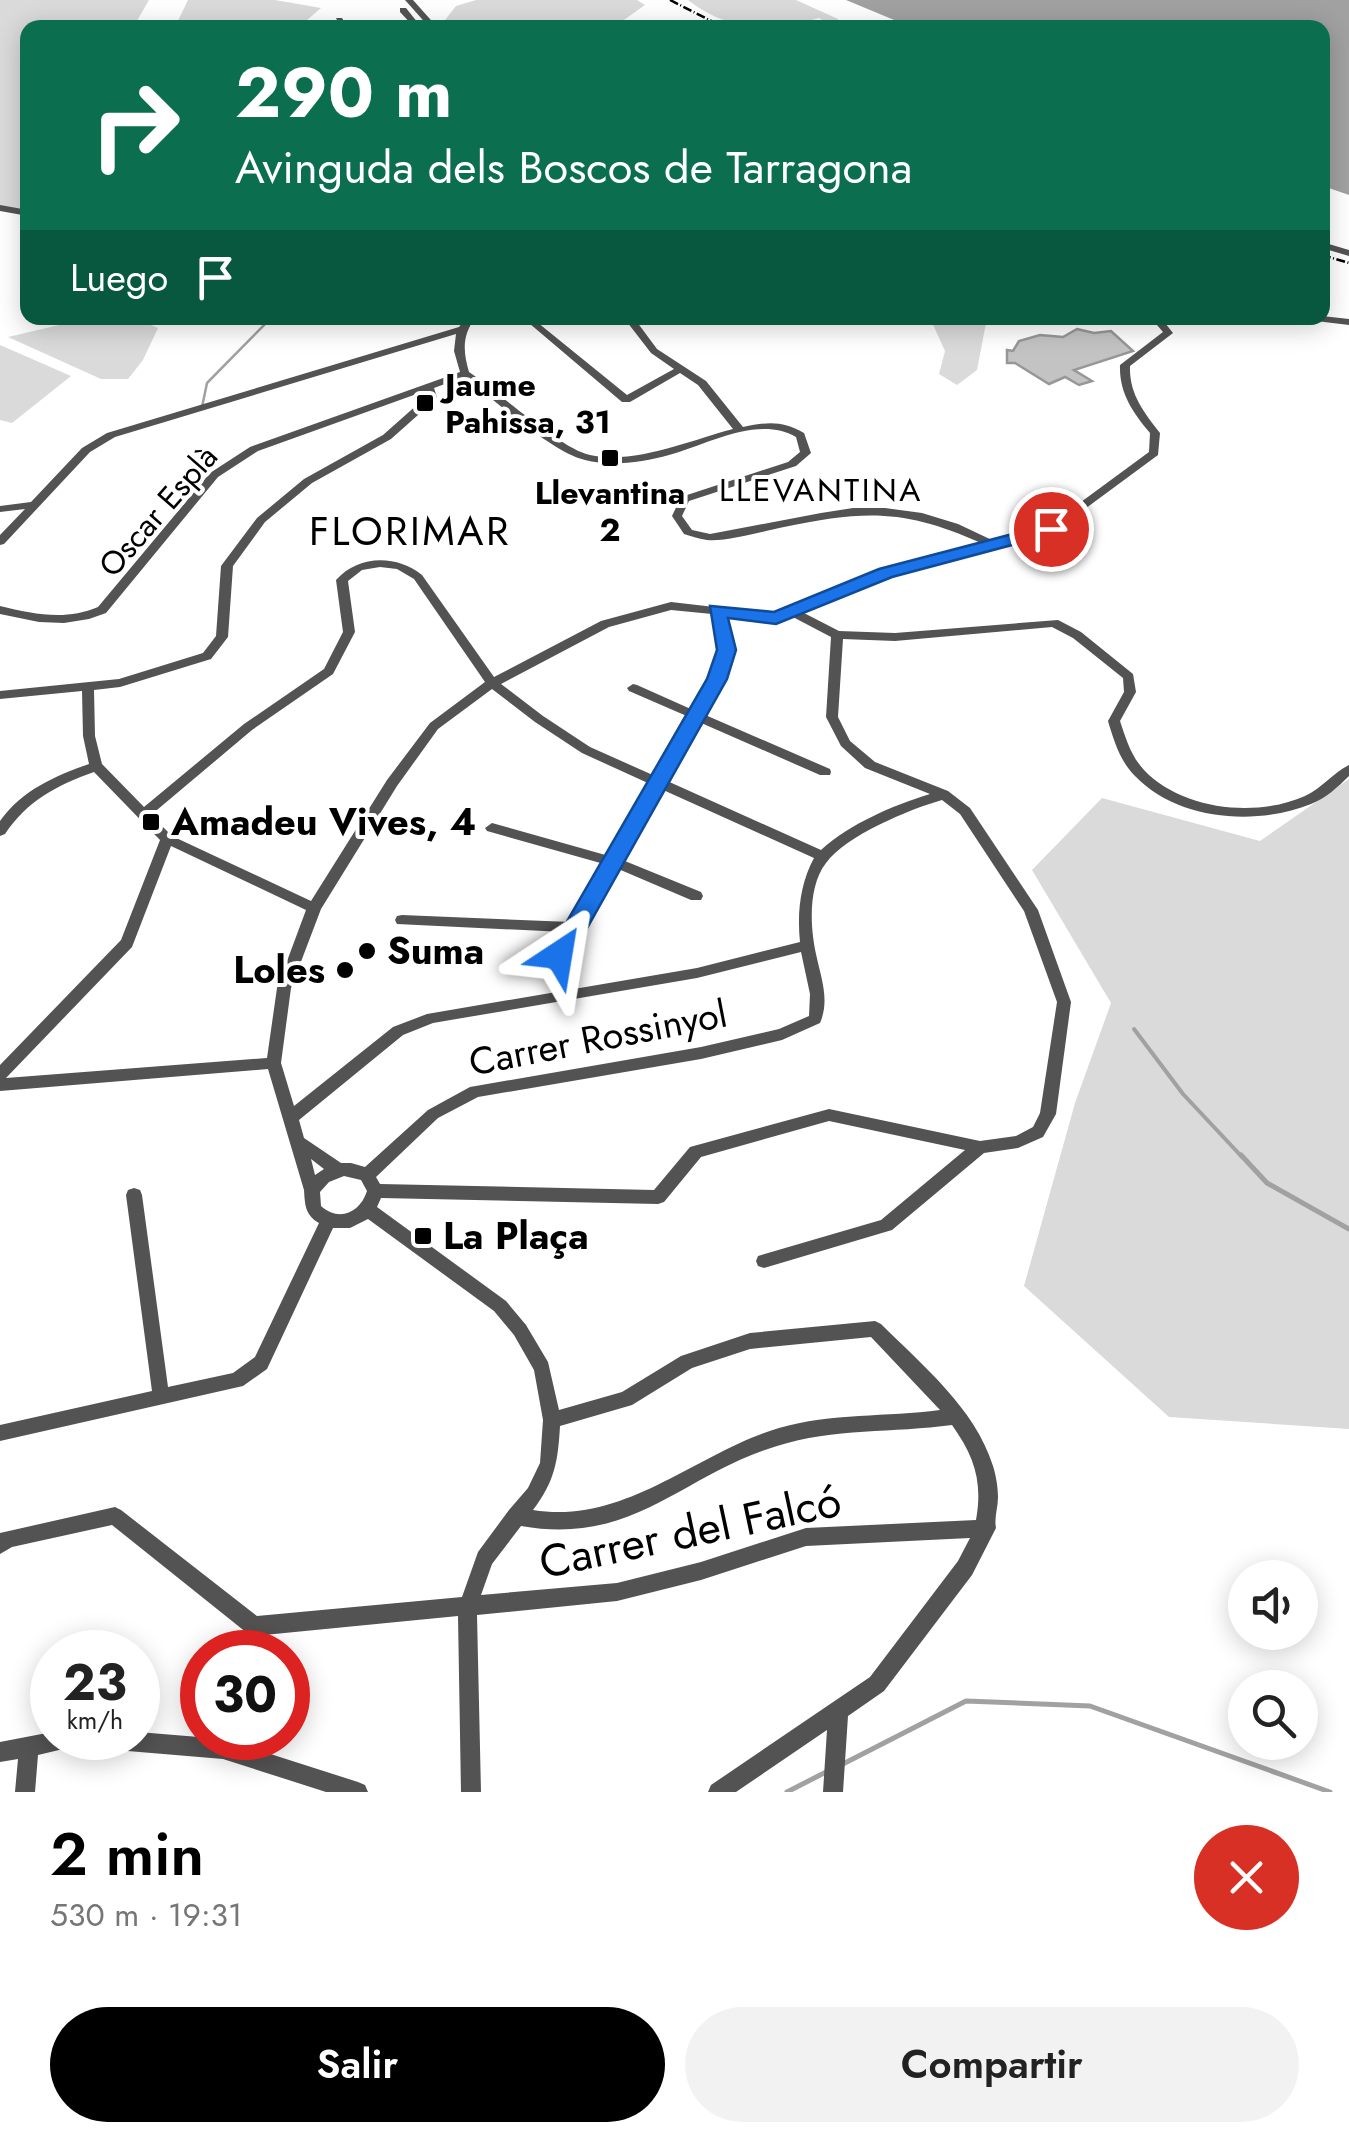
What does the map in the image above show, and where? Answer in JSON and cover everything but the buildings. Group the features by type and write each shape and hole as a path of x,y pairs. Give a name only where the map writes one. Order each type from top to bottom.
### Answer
{"street":[{"path":"409,0 428,20"},
{"path":"403,10 412,20"},
{"path":"0,542 86,450 111,435 460,330 464,325"},
{"path":"536,325 626,400 680,369"},
{"path":"634,325 654,350 702,383 740,428"},
{"path":"299,1142 337,1170 368,1175 376,1191 368,1210 350,1221 328,1221 313,1209 312,1190 274,1063 287,976 314,908 392,783 434,726 492,682 605,624 672,606 776,618 885,573 1051,529 1154,453 1155,434 1136,412 1124,364 1168,333 1162,325"},
{"path":"460,330 458,355 465,373 581,457 674,453 740,428 792,428 806,442 806,453 792,464 685,499 677,516 688,532 710,537 818,515 879,508 946,522 995,545"},
{"name":"Oscar Esplà","path":"0,610 52,621 102,610 225,465 254,449 430,389 465,373"},
{"path":"0,695 88,688 186,666 218,647 224,625 224,575 254,529 308,481 387,437 432,397 430,389"},
{"path":"0,509 34,505"},
{"path":"144,814 248,728 330,671 349,632 342,580 362,567 407,566 492,682 586,750 822,856"},
{"path":"559,955 616,863 717,679 726,650 717,610"},
{"path":"795,612 838,635 895,637 1054,623 1077,635 1129,678 1130,692 1114,721 1129,764 1166,792 1218,811 1280,809 1304,801 1349,769"},
{"path":"376,1191 658,1197 696,1152 830,1115 980,1147 1018,1142 1038,1132 1048,1114 1064,1002 1031,910 965,811 943,794 870,765 846,742 832,716 838,635"},
{"path":"88,688 89,736 96,766 167,839 314,908"},
{"path":"632,688 825,772"},
{"path":"0,831 22,802 58,780 96,766"},
{"path":"289,1119 398,1031 432,1018 678,976 806,946 808,892 822,856 862,831 943,794"},
{"path":"492,828 616,863 696,896"},
{"path":"0,1074 127,942 167,839"},
{"path":"402,920 578,928"},
{"name":"Carrer Rossinyol","path":"368,1175 433,1114 475,1091 610,1071 766,1038 806,1024 818,1010 806,946"},
{"path":"0,1085 274,1063"},
{"path":"764,1261 886,1224 980,1147"},
{"path":"312,1190 318,1181 337,1170"},
{"path":"134,1195 161,1396"},
{"path":"368,1210 500,1306 520,1330 542,1368 552,1420 549,1464 534,1494 485,1559 467,1609 471,1792"},
{"path":"0,1433 236,1380 261,1363 328,1221"},
{"path":"552,1420 626,1399 687,1362 750,1341 874,1329 974,1439 990,1481 987,1528 965,1568 878,1684 718,1792"},
{"path":"514,1516 562,1522 615,1512 649,1501 777,1437 854,1423 900,1424 957,1416"},
{"name":"Carrer del Falcó","path":"0,1545 7,1539 115,1516 254,1626 616,1592 701,1572 806,1536 987,1528"},
{"path":"834,1788 838,1714"},
{"path":"160,1744 223,1749 358,1792"},
{"path":"0,1752 29,1747 25,1792"}],"shaded area":[{"path":"0,0 149,0 137,20 20,20 20,212 0,208"},
{"path":"188,0 275,0 321,8 307,20 178,20"},
{"path":"476,0 637,0 645,5 624,20 445,20 456,6"},
{"path":"688,0 796,0 838,20 725,20"},
{"path":"846,0 1349,0 1349,195 1330,188 1330,20 894,20"},
{"path":"59,325 158,328 143,360 128,379 101,379 8,337"},
{"path":"933,325 986,325 977,370 957,385 939,374 945,351"},
{"path":"0,345 71,376 12,423 0,420"},
{"path":"1349,779 1349,1429 1169,1417 1024,1286 1075,1103 1111,1003 1032,870 1102,798 1260,841"}],"waterway":[{"path":"202,407 207,383 264,325"},
{"path":"1134,1029 1183,1094 1243,1158"},
{"path":"1241,1155 1267,1183 1349,1229"},
{"path":"841,1765 966,1701 1090,1706 1330,1792"},
{"path":"787,1792 828,1771"}],"railway":[{"path":"670,0 709,20"},
{"path":"1330,257 1349,263"}],"place":[{"name":"Jaume Pahissa, 31","path":"425,403"},
{"name":"Llevantina 2","path":"610,458"},
{"name":"Amadeu Vives, 4","path":"151,822"},
{"name":"Suma","path":"367,951"},
{"name":"Loles","path":"345,970"},
{"name":"La Plaça","path":"423,1236"}],"district":[{"name":"LLEVANTINA","path":"821,490"},
{"name":"FLORIMAR","path":"410,531"}],"route":[{"path":"559,955 631,836 717,679 726,650 717,610 776,618 912,564 1051,529"}]}
